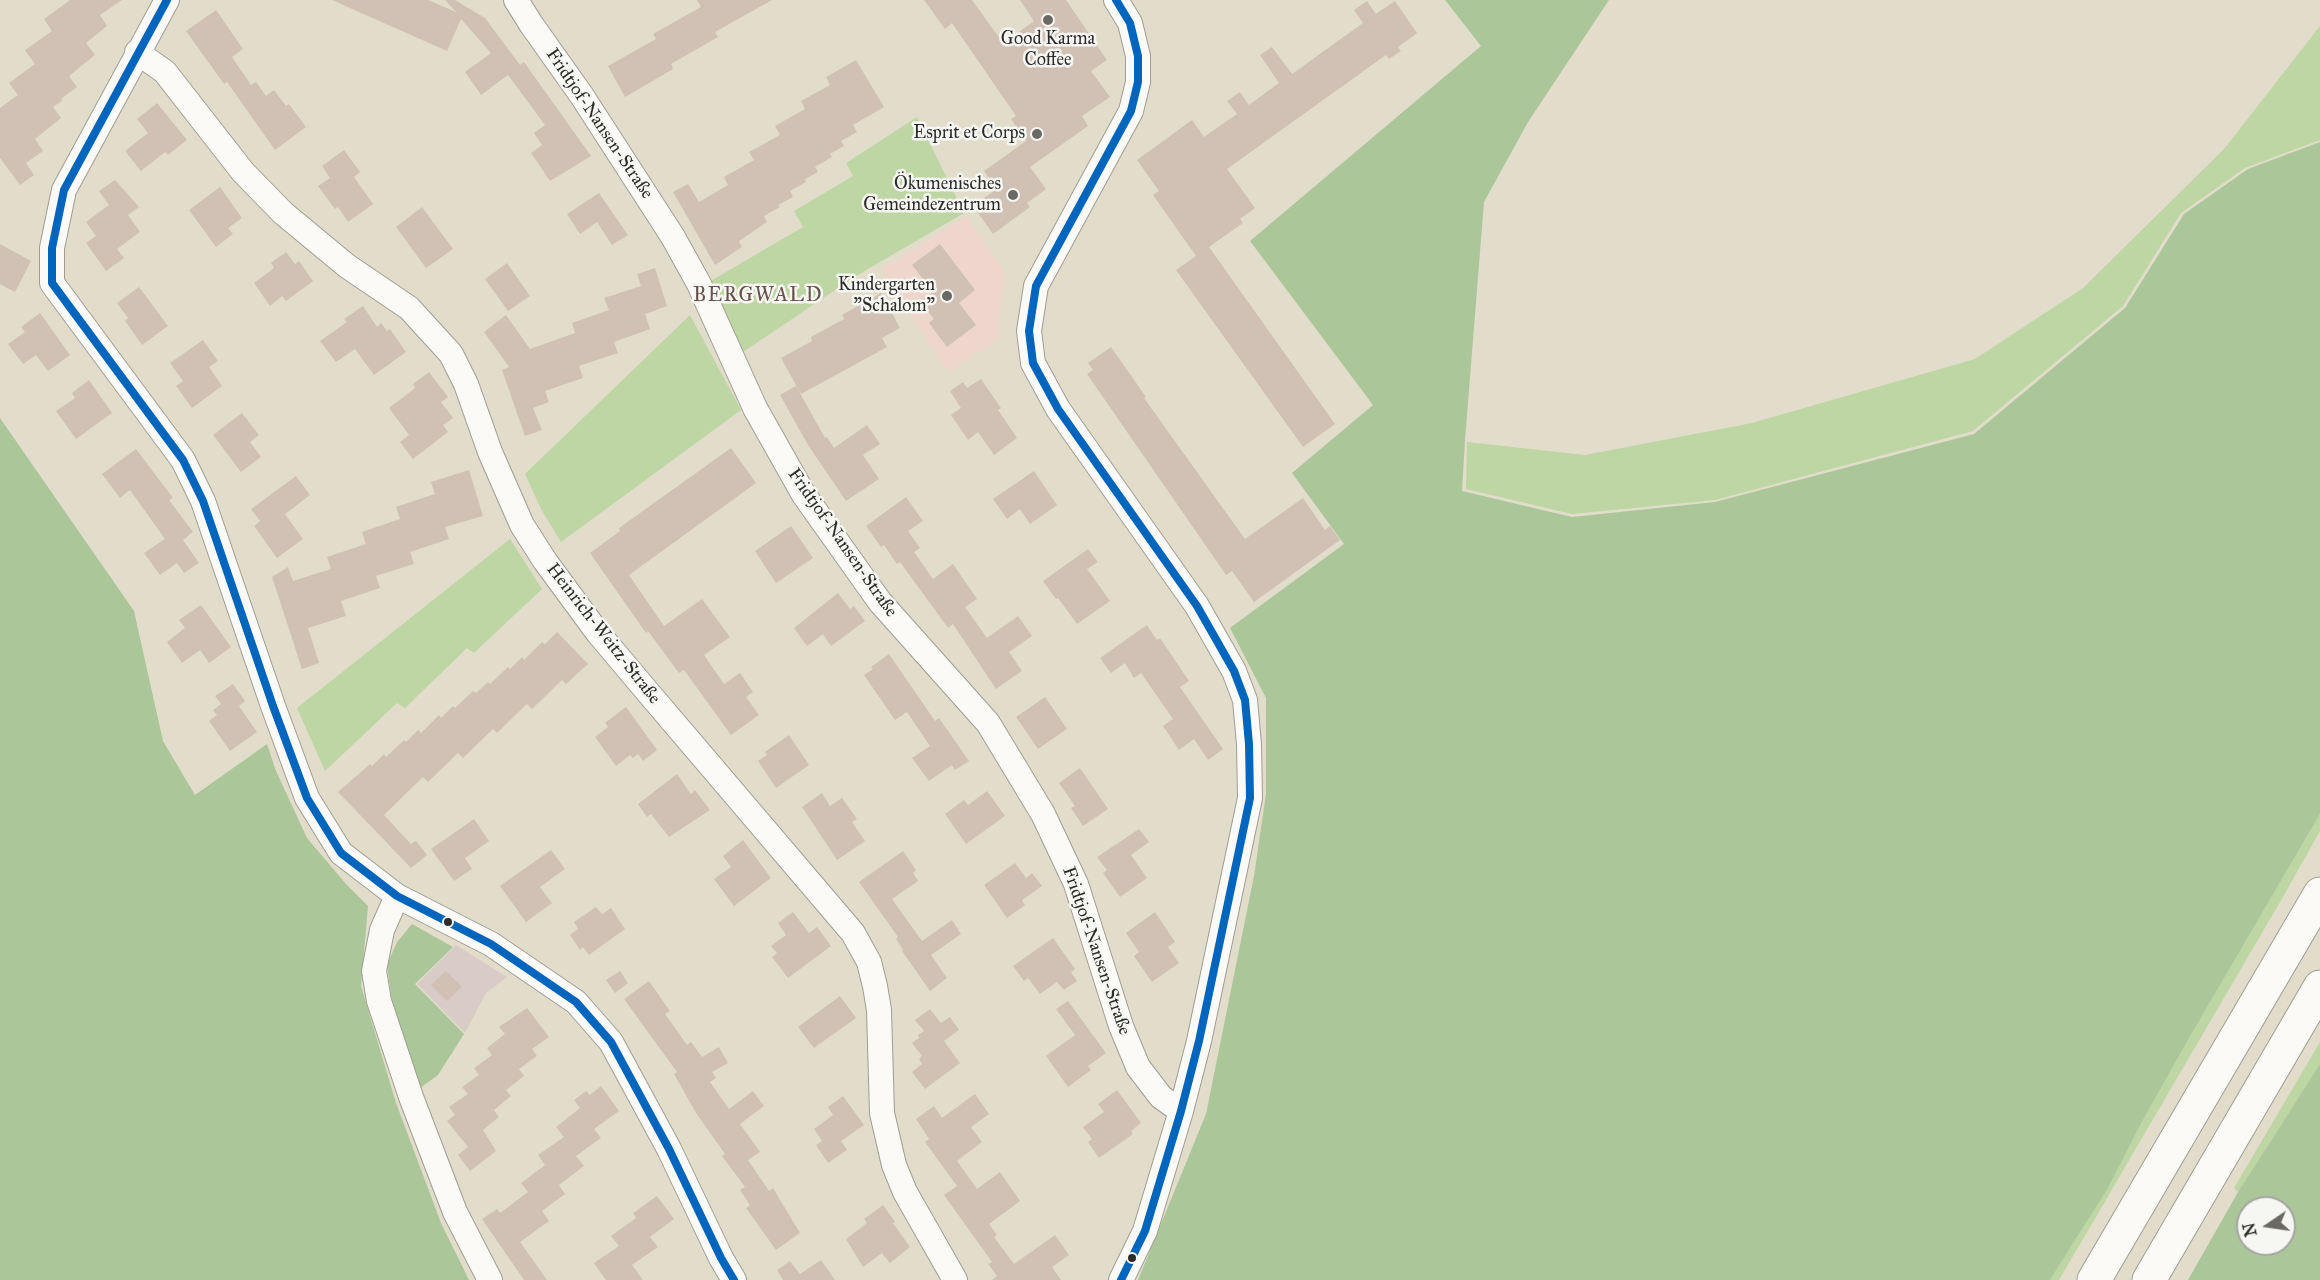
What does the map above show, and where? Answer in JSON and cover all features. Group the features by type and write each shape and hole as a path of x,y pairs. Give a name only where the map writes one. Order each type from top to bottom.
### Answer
{"highway":[{"path":"2094,1280 2320,894"},
{"path":"2149,1280 2320,987"}],"street":[{"path":"166,0 64,190 52,248 52,283 183,460 203,501 307,798 341,853 397,896 491,944 576,1002 611,1042 669,1149 721,1258 734,1280"},
{"name":"Fridtjof-Nansen-Straße","path":"516,0 582,96 673,237 699,284 755,408 804,495 880,602 988,723 1042,814 1076,884 1121,1026 1138,1067 1161,1097 1181,1111"},
{"path":"1116,0 1130,23 1138,56 1138,82 1131,111 1036,286 1029,331 1034,363 1058,410 1197,606 1234,671 1245,700 1250,798 1199,1041 1181,1111 1145,1231 1121,1280"},
{"name":"Heinrich-Weitz-Straße","path":"137,52 165,72 243,172 283,213 347,266 409,308 451,354 466,384 490,452 522,525 545,561 598,633 853,933 869,962 878,1002 882,1113 894,1166 905,1192 955,1280"},
{"path":"397,896 382,930 374,971 379,1001 411,1098 455,1212 490,1280"}],"shaded area":[{"path":"966,216 1006,273 1000,304 998,340 948,372 881,270"},
{"path":"456,945 507,977 486,993 465,1033 417,984"}],"green space":[{"path":"1445,0 1609,0 1528,122 1484,202 1465,440 1462,491 1572,517 1715,502 1974,434 2125,308 2184,214 2248,169 2320,142 2320,814 2188,1040 2108,1188 2050,1280 1138,1280 1206,1114 1254,876 1266,794 1266,698 1230,628 1344,544 1292,473 1373,405 1250,241 1481,46"},
{"path":"2320,26 2320,140 2245,168 2181,213 2123,306 1973,431 1715,500 1572,514 1466,489 1467,442 1585,455 1752,423 1975,359 2083,288 2224,149"},
{"path":"917,117 964,213 856,276 743,352 709,282 803,227 794,211 853,176 846,163"},
{"path":"690,315 741,410 561,542 541,509 525,474"},
{"path":"0,418 134,611 163,741 195,795 267,744 276,771 307,838 368,906 361,986 396,1103 441,1223 469,1280 0,1280"},
{"path":"510,539 542,589 474,653 467,648 405,708 397,703 325,771 297,708"},
{"path":"2320,814 2320,831 2283,897 2059,1280 2050,1280 2108,1188 2188,1040"},
{"path":"412,924 453,947 415,984 464,1034 438,1075 420,1088 392,1001 387,965 397,942"},
{"path":"2320,1042 2320,1064 2238,1192 2234,1188"},
{"path":"2320,1064 2320,1280 2188,1280 2238,1192"}],"building":[{"path":"70,0 122,0 100,15 107,26 86,43 95,55 69,76 77,87 53,107 61,118 35,139 43,151 26,163 34,175 20,185 0,158 0,108 18,95 9,83 35,64 25,50 52,31 44,19"},
{"path":"332,0 428,0 456,12 445,0 455,0 485,18 520,65 524,62 591,156 550,181 531,153 542,145 534,133 545,125 508,75 481,95 465,72 491,53 461,19 447,51"},
{"path":"697,0 772,0 715,32 718,37 671,64 673,69 625,97 608,66 656,39 653,34 701,7"},
{"path":"924,0 972,0 1003,43 1034,21 1020,0 1066,0 1107,60 1091,71 1110,97 1082,116 1088,126 1030,167 1046,189 1027,203 1030,207 993,234 973,206 997,189 984,171 1026,141 1011,119 1016,116 952,23 945,29"},
{"path":"1367,1 1376,14 1395,1 1417,33 1398,47 1401,51 1389,59 1386,55 1227,169 1255,208 1240,219 1243,223 1209,247 1335,424 1303,447 1176,270 1196,256 1153,195 1159,191 1137,160 1192,120 1204,137 1237,114 1227,101 1240,92 1249,105 1279,83 1260,55 1272,47 1292,74 1363,23 1354,10"},
{"path":"216,10 243,49 232,57 251,85 256,82 266,96 274,90 286,106 289,104 306,127 275,150 227,82 224,84 186,31"},
{"path":"856,60 884,107 853,125 857,132 841,141 844,146 830,154 832,157 815,167 818,172 805,179 806,182 790,191 793,197 764,216 767,222 739,241 742,247 715,265 673,192 688,184 699,202 728,185 724,177 754,160 749,152 780,135 775,126 805,109 801,101 830,85 826,77"},
{"path":"157,103 187,140 168,155 165,152 141,171 125,151 148,133 137,119"},
{"path":"344,150 360,172 354,177 373,204 348,222 338,207 335,209 318,186 330,178 322,166"},
{"path":"115,180 139,207 128,215 140,232 117,249 124,258 106,271 86,243 96,236 86,222 109,205 99,191"},
{"path":"220,187 242,218 228,228 233,234 216,247 189,210"},
{"path":"599,193 628,235 612,245 597,222 580,234 567,214"},
{"path":"422,207 453,249 426,268 396,227"},
{"path":"0,244 31,261 15,292 0,284"},
{"name":"Kindergarten \"Schalom\"","path":"940,244 975,290 959,303 976,325 947,347 929,323 934,319 920,301 933,292 912,265"},
{"path":"286,252 295,264 299,261 313,281 286,301 282,296 270,306 254,283 274,268 271,263"},
{"path":"507,263 530,296 508,311 485,279"},
{"path":"655,268 667,306 645,314 650,329 614,342 618,353 579,366 583,378 545,391 549,402 533,408 542,430 525,436 502,370 509,367 484,332 506,315 530,349 575,333 572,323 609,310 604,298 641,286 637,274"},
{"path":"139,287 168,326 142,345 125,321 128,318 117,303"},
{"path":"881,293 900,328 882,338 887,347 801,394 781,358 812,341 811,337 844,319 842,315"},
{"path":"363,306 377,327 381,323 387,331 390,329 406,352 374,375 355,349 336,362 320,341 347,322 344,319"},
{"path":"40,313 70,355 48,371 36,355 23,364 8,344 25,332 21,327"},
{"path":"203,340 218,361 209,367 222,386 192,408 176,386 183,381 170,363"},
{"path":"1111,347 1146,397 1144,398 1245,539 1303,498 1325,530 1330,526 1340,540 1254,602 1232,571 1226,575 1087,374 1093,370 1088,363"},
{"path":"429,372 448,397 441,402 453,418 443,425 448,432 413,459 400,442 409,435 389,408 415,388 413,384"},
{"path":"981,379 1001,408 998,410 1017,438 994,455 978,432 968,440 951,415 961,408 950,391 963,382 967,388"},
{"path":"89,380 112,413 76,439 56,411 75,398 72,393"},
{"path":"796,386 825,438 827,437 834,448 867,425 880,444 863,455 879,479 846,501 808,445 780,395"},
{"path":"242,413 259,435 250,442 261,457 241,472 213,435"},
{"path":"731,448 756,483 629,575 664,626 702,599 730,637 704,655 724,684 740,673 753,692 746,697 759,715 731,735 684,670 679,673 648,631 646,633 590,553 620,531 619,528"},
{"path":"136,449 173,498 169,500 193,532 183,540 199,563 184,573 177,563 160,575 144,553 165,539 130,490 120,498 102,474"},
{"path":"469,470 483,516 445,527 449,539 410,552 414,564 376,576 380,588 341,601 346,616 308,628 319,663 302,669 272,577 288,567 293,581 331,569 327,557 366,544 362,532 400,519 396,507 435,494 431,482"},
{"path":"1034,471 1057,505 1030,524 1020,509 1007,519 993,499"},
{"path":"296,476 310,495 285,514 303,539 277,558 254,526 260,521 251,509"},
{"path":"906,497 923,521 908,531 920,548 914,552 933,579 953,564 977,599 965,607 987,638 1018,616 1032,636 1009,652 1022,671 996,689 953,624 948,628 900,562 897,564 884,545 881,547 866,526"},
{"path":"791,526 813,558 776,583 755,551"},
{"path":"1088,549 1098,562 1087,569 1110,601 1077,624 1043,581"},
{"path":"838,593 850,609 854,606 865,621 831,646 823,634 807,646 794,628"},
{"path":"201,605 231,647 209,663 200,650 182,663 167,642 185,628 179,620"},
{"path":"1147,625 1157,640 1160,638 1189,681 1180,687 1223,749 1208,760 1194,739 1179,750 1163,726 1173,719 1141,673 1134,678 1125,663 1111,673 1100,658"},
{"path":"557,632 588,664 566,684 562,680 532,709 527,704 497,733 493,729 463,758 458,753 428,782 423,777 384,815 411,844 416,841 427,855 411,868 338,792 370,764 372,766 384,754 386,757 418,730 421,733 439,715 441,718 473,691 476,693 488,682 490,684 508,667 510,669 522,657 524,660 542,642 545,644"},
{"path":"889,654 935,721 939,718 969,761 955,770 952,765 929,781 912,758 930,746 907,712 895,720 864,675"},
{"path":"233,684 245,701 239,706 257,732 230,751 209,721 217,715 213,710 221,704 215,696"},
{"path":"1045,697 1067,729 1038,749 1016,717"},
{"path":"626,707 657,750 643,761 638,754 633,758 630,755 616,766 595,737 608,727 605,723"},
{"path":"789,735 809,765 776,788 758,761 767,755 765,752"},
{"path":"1080,768 1108,809 1083,826 1071,808 1075,806 1059,783"},
{"path":"677,774 691,794 695,790 710,810 669,837 651,814 647,817 638,804"},
{"path":"987,791 1005,816 966,844 945,814 964,800 968,805"},
{"path":"822,793 830,806 842,798 857,819 852,822 865,841 837,860 802,807"},
{"path":"474,819 489,841 465,858 472,869 454,881 431,849"},
{"path":"1139,829 1149,842 1131,855 1147,878 1120,897 1103,873 1107,870 1097,857"},
{"path":"743,840 771,878 734,906 714,879 731,867 723,856"},
{"path":"551,850 565,869 540,887 552,903 526,922 500,886"},
{"path":"903,851 916,870 913,873 918,881 892,899 922,941 952,920 961,934 931,955 947,978 930,991 902,951 896,939 898,937 859,882"},
{"path":"1015,863 1026,878 1032,873 1042,886 1022,900 1025,905 1007,918 984,885"},
{"path":"596,907 602,914 611,908 625,929 589,955 583,947 580,950 570,935 578,929 574,922"},
{"path":"793,912 809,933 817,927 831,946 788,978 772,957 777,953 771,946 786,935 778,923"},
{"path":"1155,912 1175,942 1168,947 1179,963 1152,982 1134,956 1139,952 1126,933"},
{"path":"1053,938 1075,969 1071,972 1077,981 1064,990 1057,982 1040,994 1028,978 1024,981 1013,966"},
{"path":"446,971 462,987 447,1001 431,985"},
{"path":"620,971 628,983 615,993 606,980"},
{"path":"649,981 670,1011 665,1014 687,1045 691,1042 702,1057 719,1047 728,1063 712,1072 716,1078 710,1082 729,1109 753,1091 764,1106 740,1124 760,1152 748,1160 769,1191 773,1188 800,1233 776,1250 746,1208 750,1205 740,1190 745,1187 722,1156 725,1154 696,1113 674,1074 677,1072 624,999"},
{"path":"840,996 856,1018 814,1048 798,1027"},
{"path":"1068,1001 1106,1053 1088,1066 1091,1070 1068,1087 1046,1056 1075,1035 1056,1009"},
{"path":"527,1008 549,1037 532,1049 537,1056 519,1069 524,1076 506,1090 511,1096 494,1110 499,1117 483,1130 496,1151 470,1171 458,1155 468,1147 447,1121 455,1115 449,1107 468,1094 462,1087 479,1075 474,1068 492,1055 487,1048 505,1034 499,1027"},
{"path":"930,1009 941,1023 950,1017 959,1030 944,1041 960,1063 925,1089 912,1072 922,1064 919,1059 922,1056 912,1043 924,1031 915,1020"},
{"path":"601,1086 619,1111 594,1129 601,1138 576,1156 584,1166 559,1185 565,1194 542,1211 549,1221 520,1242 547,1280 524,1280 482,1219 497,1209 500,1213 528,1192 521,1183 545,1165 538,1155 564,1137 556,1127 580,1108 574,1100 586,1091 590,1095"},
{"path":"1117,1090 1141,1123 1131,1131 1133,1134 1099,1158 1088,1142 1092,1139 1083,1127 1104,1112 1098,1104"},
{"path":"975,1094 989,1114 971,1127 982,1142 957,1161 977,1189 1000,1172 1020,1201 989,1224 997,1235 994,1237 1014,1264 1055,1235 1069,1255 1052,1267 1061,1280 992,1280 997,1276 988,1264 992,1262 944,1195 957,1186 925,1142 929,1139 916,1119 934,1106 942,1118"},
{"path":"843,1096 864,1125 841,1141 847,1150 828,1163 816,1145 822,1141 814,1129 833,1115 828,1107"},
{"path":"657,1196 674,1219 650,1237 658,1247 632,1265 643,1280 606,1280 594,1263 619,1246 611,1236 636,1218 633,1213"},
{"path":"883,1205 910,1247 890,1263 882,1253 863,1267 846,1239 867,1223 864,1219"},
{"path":"821,1260 835,1280 783,1280 777,1270 790,1261 800,1274"}],"transit line":[{"path":"167,0 64,190 52,248 52,283 183,460 203,501 307,798 341,853 397,896 491,944 576,1002 611,1042 669,1149 721,1258 734,1280"},
{"path":"1116,0 1130,23 1138,56 1138,82 1131,111 1036,286 1029,331 1033,363 1058,409 1197,606 1234,671 1245,700 1250,798 1199,1041 1181,1111 1145,1231 1121,1280"}],"place":[{"name":"Good Karma Coffee","path":"1048,20"},
{"name":"Esprit et Corps","path":"1037,134"},
{"name":"Ökumenisches Gemeindezentrum","path":"1013,195"},
{"name":"Kindergarten \"Schalom\"","path":"947,296"}],"district":[{"name":"BERGWALD","path":"758,296"}]}
